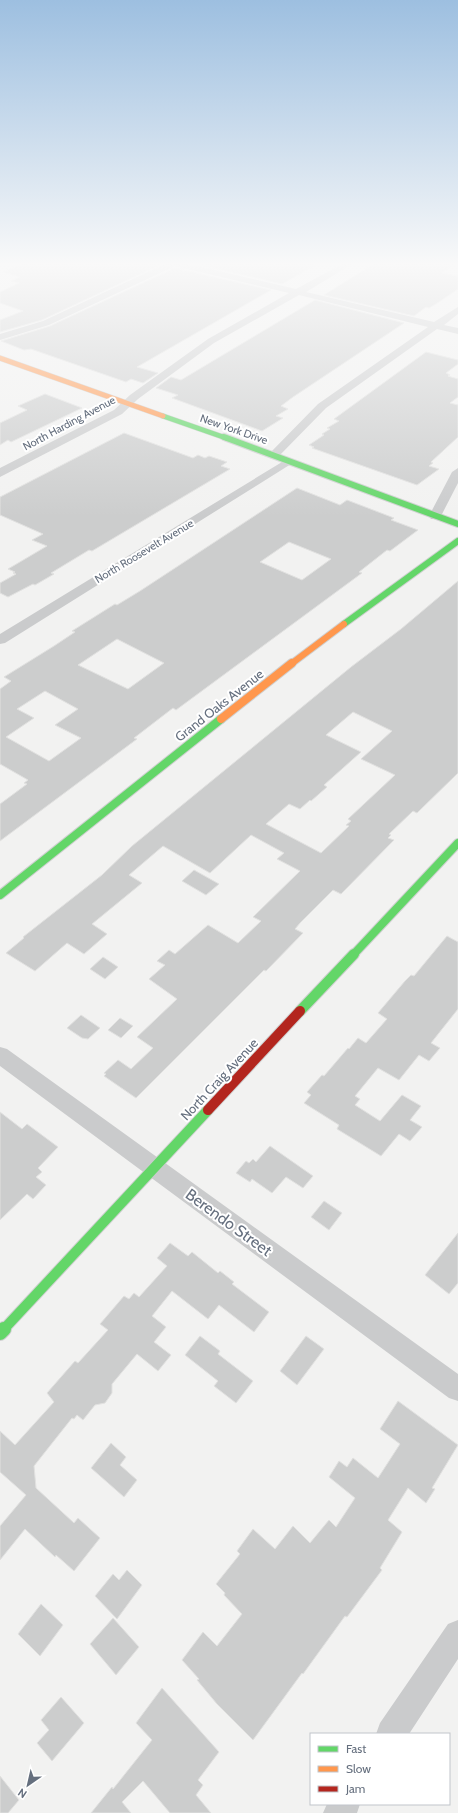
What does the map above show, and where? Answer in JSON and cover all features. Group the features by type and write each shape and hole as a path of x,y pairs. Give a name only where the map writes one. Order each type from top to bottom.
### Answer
{"street":[{"name":"North Harding Avenue","path":"0,473 118,412 134,397 202,348"},
{"path":"274,455 322,406 404,348"},
{"name":"New York Drive","path":"0,358 274,455 287,462 458,524"},
{"name":"North Roosevelt Avenue","path":"0,640 287,462"},
{"path":"435,516 458,472"},
{"name":"Grand Oaks Avenue","path":"0,895 308,650 458,541"},
{"name":"North Craig Avenue","path":"0,1333 155,1168 339,968 458,843"},
{"name":"Berendo Street","path":"0,1054 458,1389"},
{"path":"392,1733 458,1634"}],"building":[{"path":"18,348 171,348 137,367 158,373 143,383 131,379 126,382 31,349 24,350"},
{"path":"235,348 367,348 281,406 288,409 276,416 283,418 262,431 172,398 178,395 156,388 171,377 181,380"},
{"path":"426,352 458,360 458,364 446,373 450,375 448,376 458,379 458,397 450,403 458,405 458,437 431,462 433,463 429,466 439,469 417,485 312,448 314,447 309,445 330,429 327,428 339,421 334,419"},
{"path":"45,394 82,408 11,442 8,440 0,445 0,423 27,410 18,406"},
{"path":"124,433 193,458 198,455 205,458 209,456 227,462 221,466 230,469 92,551 89,550 51,573 54,574 35,585 33,584 8,597 0,593 0,583 16,574 8,569 47,546 32,540 43,534 0,515 0,497"},
{"path":"297,488 340,505 347,500 394,518 391,520 418,530 390,551 387,550 359,572 362,573 176,710 173,708 134,738 137,739 0,841 0,804 27,784 24,783 28,780 0,764 0,689 11,681 4,677 75,632 72,631 115,604 117,605","holes":["289,542 331,559 302,580 260,562","117,639 164,663 128,689 78,665","45,691 78,709 55,725 81,738 49,761 6,737 34,718 17,709"]},
{"path":"458,581 458,773 417,813 413,811 389,834 391,835 388,838 394,840 341,894 333,890 300,923 295,929 303,933 136,1098 104,1076 106,1074 104,1073 118,1060 131,1069 153,1048 137,1037 177,999 149,979 165,965 157,961 169,950 175,954 208,925 238,943 261,921 253,917 300,871 277,859 284,853 251,835 210,873 163,846 129,875 142,883 92,924 107,934 84,954 67,943 35,971 6,953 24,938 23,937 102,875 132,846 351,667 401,629","holes":["353,712 392,731 361,759 395,775 348,819 351,821 346,825 349,826 321,853 266,824 289,804 300,809 310,800 311,801 327,787 324,785 361,752 326,735"]},
{"path":"194,870 219,884 206,895 182,881"},
{"path":"447,936 458,942 458,1009 431,1043 440,1048 429,1061 419,1055 399,1080 378,1068 355,1096 360,1099 355,1105 380,1121 402,1095 421,1106 410,1120 422,1127 410,1141 399,1134 381,1156 337,1129 339,1125 304,1103 311,1095 307,1092 322,1075 324,1076 358,1038 366,1043 387,1019 378,1013 405,981 411,975 414,976"},
{"path":"103,957 118,967 105,979 90,969"},
{"path":"81,1015 100,1028 88,1039 82,1038 67,1028"},
{"path":"120,1018 133,1026 121,1038 108,1030"},
{"path":"0,1112 22,1129 27,1124 58,1147 38,1168 42,1172 36,1177 46,1185 33,1199 27,1194 0,1220"},
{"path":"270,1146 313,1176 303,1188 286,1177 272,1193 252,1179 250,1182 236,1173 246,1161 249,1163 253,1159 256,1162"},
{"path":"324,1201 342,1213 329,1230 311,1217"},
{"path":"458,1233 458,1283 449,1294 425,1275"},
{"path":"170,1243 188,1256 192,1252 218,1273 220,1271 234,1282 232,1284 269,1312 254,1332 219,1305 208,1319 172,1291 152,1316 166,1327 154,1342 171,1355 158,1371 137,1354 112,1384 112,1393 105,1403 95,1405 83,1420 77,1415 74,1419 72,1418 34,1466 36,1488 74,1523 78,1518 100,1538 74,1571 56,1555 55,1557 25,1529 0,1560 0,1526 26,1495 0,1472 0,1431 15,1445 54,1402 47,1393 75,1361 78,1363 108,1330 100,1324 124,1296 129,1299 134,1293 139,1297 167,1266 157,1258"},
{"path":"200,1336 220,1351 218,1354 253,1381 236,1403 214,1386 218,1381 185,1355"},
{"path":"306,1336 324,1349 297,1385 280,1371"},
{"path":"398,1401 458,1445 432,1488 435,1489 426,1503 408,1488 388,1520 402,1532 380,1568 382,1570 347,1617 345,1616 253,1740 217,1704 197,1680 199,1679 182,1660 203,1632 217,1646 242,1614 216,1584 240,1554 237,1551 253,1529 275,1549 293,1526 310,1543 329,1520 336,1527 355,1498 329,1477 339,1461 347,1467 353,1458 378,1478 400,1444 380,1429"},
{"path":"111,1443 126,1457 120,1465 137,1480 124,1497 91,1468"},
{"path":"127,1570 142,1585 117,1619 95,1596 113,1574 119,1580"},
{"path":"41,1604 63,1625 40,1656 18,1634"},
{"path":"113,1618 139,1647 116,1675 90,1644"},
{"path":"162,1688 219,1752 198,1780 203,1785 196,1795 211,1813 170,1813 143,1781 122,1802 131,1813 91,1813 112,1787 113,1789 152,1740 136,1723"},
{"path":"61,1697 84,1723 52,1761 37,1743 49,1730 41,1720"},
{"path":"0,1776 19,1800 8,1813 0,1813"}],"traffic: fast":[{"path":"163,416 274,455 458,524"},
{"path":"344,624 458,541"},
{"path":"0,895 221,719"},
{"path":"300,1011 458,843"},
{"path":"0,1333 208,1110"}],"traffic: slow":[{"path":"0,358 163,416"},
{"path":"221,719 308,650 344,624"}],"traffic: jam":[{"path":"208,1110 300,1011"}]}
